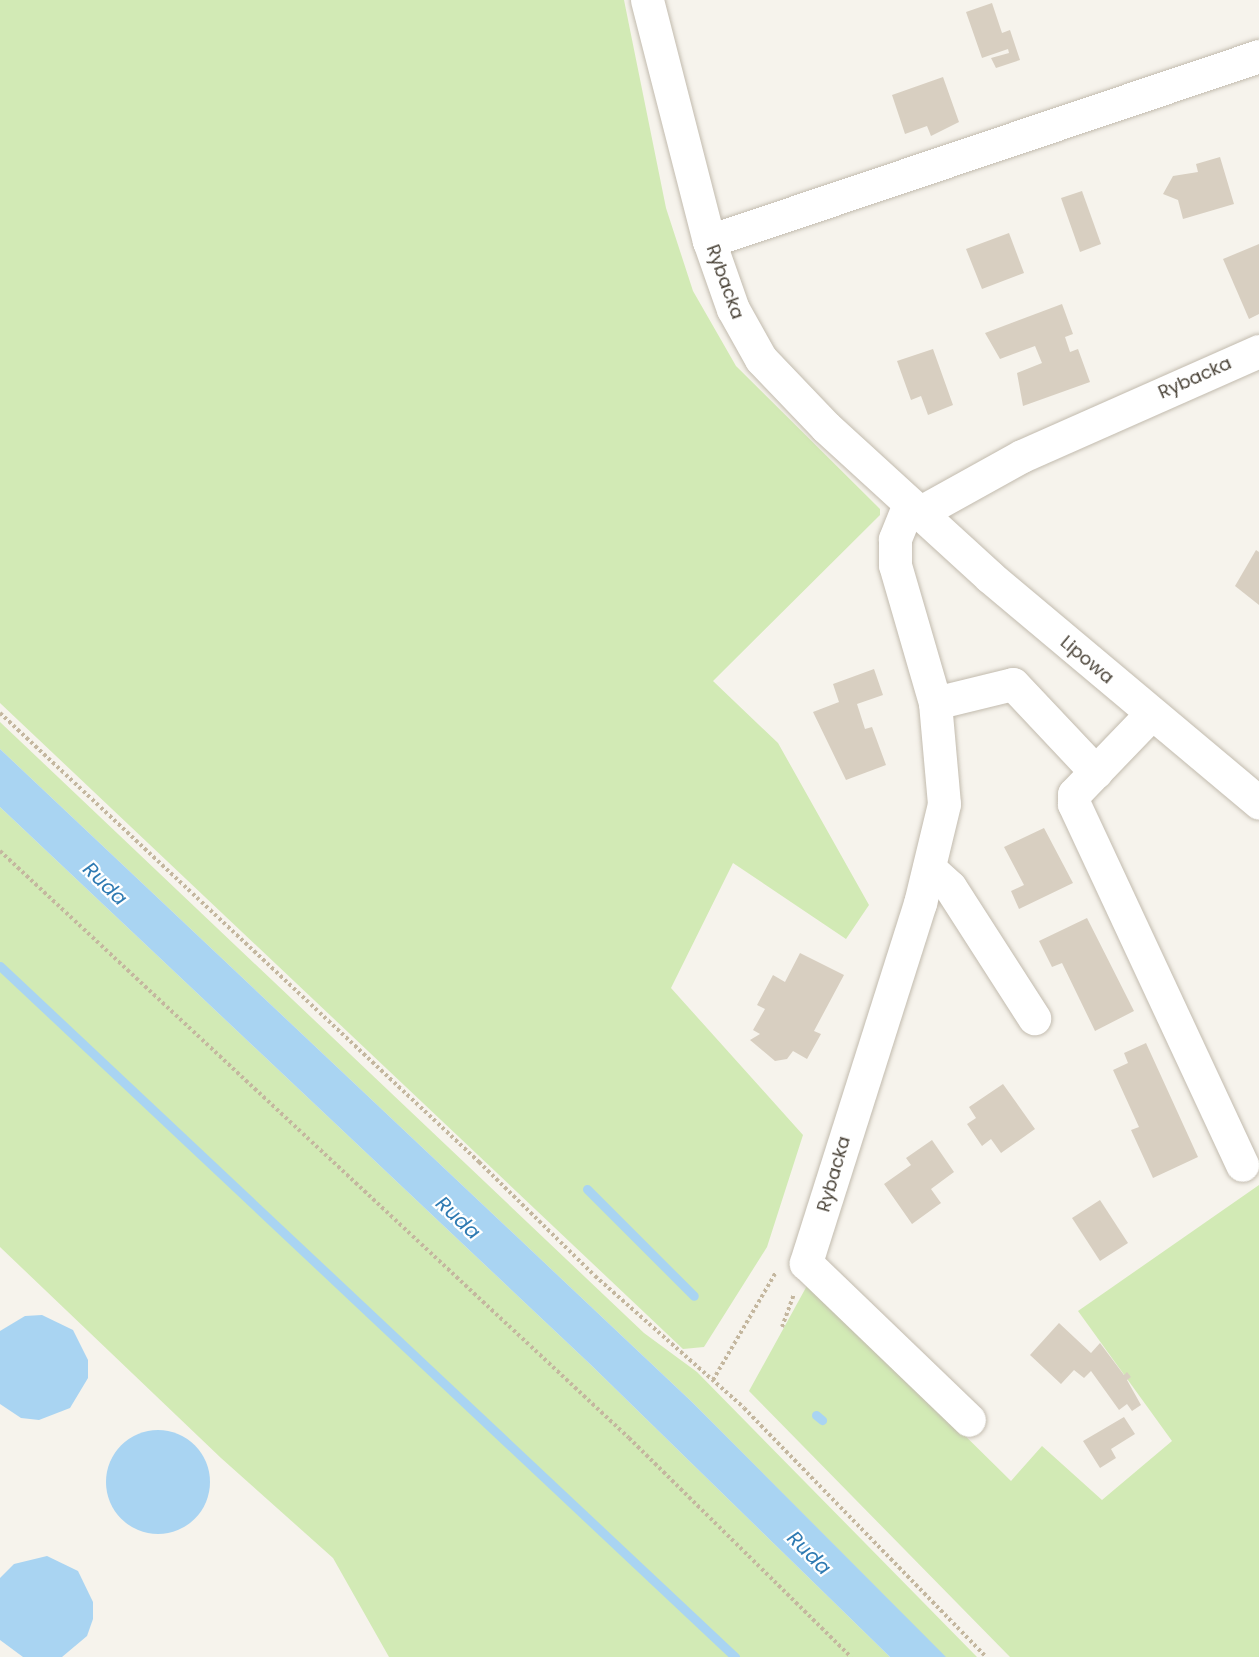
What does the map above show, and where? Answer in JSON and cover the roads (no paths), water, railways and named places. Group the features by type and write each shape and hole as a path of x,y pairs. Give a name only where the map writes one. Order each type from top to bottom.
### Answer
{"street":[{"name":"Rybacka","path":"647,0 709,241 733,309 761,359 914,508"},
{"path":"709,241 1259,56"},
{"name":"Rybacka","path":"969,1420 806,1263 929,868 944,782 935,703 895,565 895,539 914,508 1022,456 1259,351"},
{"name":"Lipowa","path":"914,508 1151,714 1259,803"},
{"path":"935,703 1013,684 1096,772"},
{"path":"1151,714 1074,794 1074,804 1242,1165"},
{"path":"929,868 950,887 1034,1018"}],"water":[{"name":"Ruda","path":"0,749 692,1402 946,1657 890,1657 591,1365 0,807"},
{"path":"42,1315 73,1330 88,1360 88,1378 70,1408 39,1420 21,1418 0,1404 0,1331 25,1316"},
{"path":"158,1430 178,1434 195,1445 206,1462 210,1482 206,1502 195,1519 178,1530 158,1534 138,1530 121,1519 110,1502 106,1482 110,1462 121,1445 138,1434"},
{"path":"47,1556 78,1571 93,1602 93,1619 87,1636 62,1657 23,1657 0,1640 0,1578 14,1564"}],"waterway":[{"path":"0,966 735,1657"},
{"path":"587,1189 694,1296"},
{"path":"816,1415 822,1420"}]}
